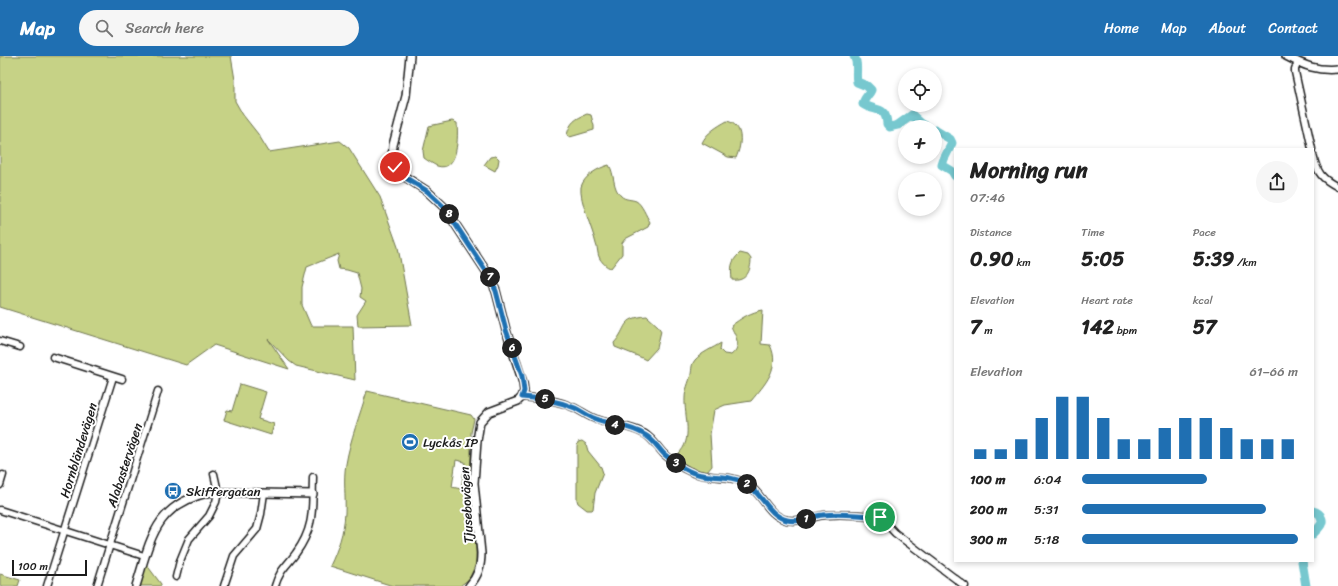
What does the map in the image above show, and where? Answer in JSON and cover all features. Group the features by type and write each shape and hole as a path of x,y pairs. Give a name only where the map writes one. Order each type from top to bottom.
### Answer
{"street":[{"path":"410,56 406,96 393,145 392,161 399,173 427,191 444,207 493,282 506,330 522,376 524,391 522,397 556,401 575,408 597,420 638,431 647,435 664,454 689,471 696,474 730,477 749,485 758,493 767,507 786,520 800,520 825,515 880,517 895,533 965,586"},
{"path":"1286,56 1312,68 1324,70 1338,69"},
{"path":"1298,62 1295,72 1312,148"},
{"path":"1314,159 1316,167 1324,179 1338,187"},
{"path":"0,341 20,347"},
{"path":"53,357 122,380"},
{"name":"Hornbländevägen","path":"47,586 113,377"},
{"name":"Alabastervägen","path":"97,586 158,391"},
{"name":"Tjusebovägen","path":"469,586 481,564 474,483 480,422 489,412 512,404 522,397"},
{"path":"176,577 188,539 208,516 216,502 218,492 214,474"},
{"path":"0,485 3,475"},
{"path":"275,586 280,572 295,555 309,532 313,513 313,477"},
{"path":"136,586 144,556 160,521 170,510 190,498 201,494 218,492 313,494"},
{"path":"224,586 234,556 257,529 264,493"},
{"path":"0,510 144,556"}],"green space":[{"path":"0,56 231,56 235,80 235,101 269,152 340,141 349,148 380,197 398,247 412,325 358,326 357,315 366,301 360,297 361,289 357,273 339,269 337,261 339,254 307,267 302,287 302,305 311,326 353,326 355,380 296,366 289,361 268,339 289,369 214,345 186,365 0,307"},
{"path":"587,114 591,115 594,130 570,137 567,135 574,122"},
{"path":"452,121 457,123 456,152 450,164 444,167 437,166 424,158 423,151 429,126"},
{"path":"727,121 733,123 739,131 740,147 736,158 728,157 702,143 709,133"},
{"path":"496,156 499,159 495,171 484,165 490,157"},
{"path":"609,165 618,193 624,198 636,201 642,207 650,222 648,227 625,239 622,243 622,254 611,268 605,265 599,257 581,193 581,187 588,176 596,170"},
{"path":"740,253 748,255 751,259 750,268 747,275 741,279 732,280 732,265 734,259"},
{"path":"763,310 761,344 770,345 773,353 774,361 770,375 751,401 725,405 714,410 710,434 712,466 707,472 694,470 684,463 678,454 686,442 687,428 685,395 693,364 700,355 721,343 720,350 724,354 731,355 735,352 737,348 737,341 731,326 754,312"},
{"path":"647,316 658,326 661,331 657,348 646,360 615,347 614,343 628,321 638,317"},
{"path":"240,384 266,392 258,419 274,424 271,435 224,420 227,410 232,411"},
{"path":"367,391 471,415 474,419 471,433 471,498 476,540 476,564 469,579 460,586 393,586 330,566 342,534 345,513 346,464","holes":["456,460 465,462 461,489 452,487"]},
{"path":"582,441 586,444 588,451 601,467 603,473 595,493 592,510 587,510 578,503 577,500 577,446 578,442"},
{"path":"146,564 161,584 161,586 140,586"},
{"path":"0,574 20,580 18,586 0,586"}],"waterway":[{"path":"854,56 856,62 857,82 867,86 871,90 863,104 882,111 886,118 887,124 890,127 898,125"},
{"path":"905,120 912,115 918,120"},
{"path":"942,134 950,139 952,143 942,165 952,171 954,174"},
{"path":"1314,511 1320,515 1322,520 1320,526 1314,533"},
{"path":"1302,562 1306,586"}],"place":[{"name":"Lyckås IP","path":"410,442"},
{"name":"Skiffergatan","path":"173,491"}],"route":[{"path":"395,167 399,173 427,191 444,207 493,282 506,330 522,376 524,391 522,397 556,401 575,408 597,420 626,427 647,435 664,454 689,471 696,474 730,477 749,485 758,493 767,507 786,520 795,521 825,515 880,517"}]}
